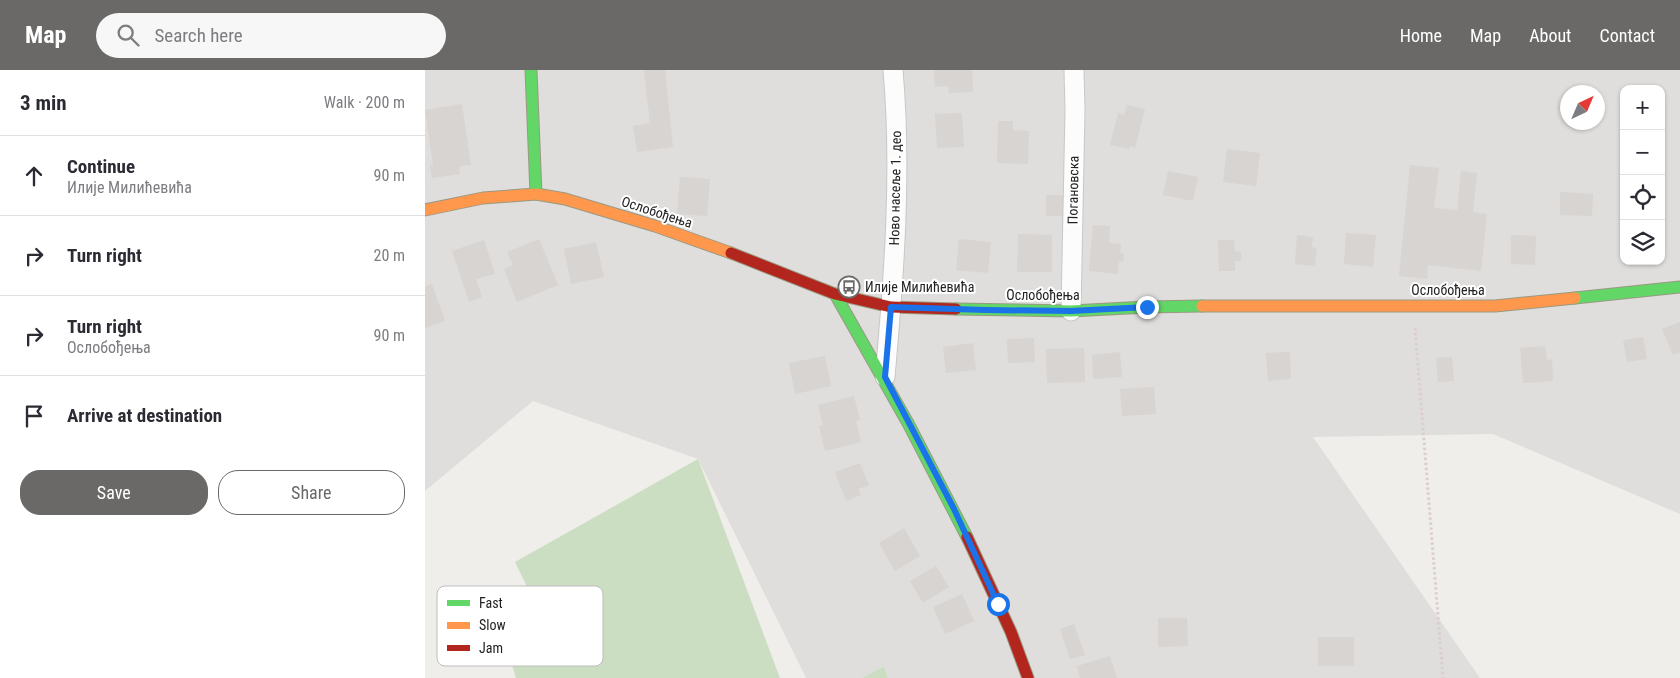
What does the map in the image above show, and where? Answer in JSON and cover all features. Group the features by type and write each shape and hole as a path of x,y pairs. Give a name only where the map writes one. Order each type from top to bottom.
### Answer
{"street":[{"path":"531,70 536,194"},
{"name":"Ново насеље 1. део","path":"885,377 891,307 895,217 896,107 893,70"},
{"name":"Погановска","path":"1071,311 1074,70"},
{"name":"Ослобођења","path":"425,210 483,198 536,194 565,198 655,226 835,294 891,307 1071,311 1147,307 1295,305 1495,306 1680,287"},
{"path":"835,294 885,377 954,509 998,604 1028,678"}],"path":[{"path":"1413,305 1443,678"}],"shaded area":[{"path":"425,70 1680,70 1680,514 1493,434 1313,437 1480,678 888,678 884,666 862,678 806,678 698,459 533,401 425,491"}],"green space":[{"path":"698,459 780,678 516,678 512,666 603,666 603,586 527,586 515,562"},
{"path":"884,666 888,678 862,678"}],"building":[{"path":"644,70 665,70 673,147 637,152 633,126 650,123"},
{"path":"934,70 972,70 973,92 949,93 948,86 935,87"},
{"path":"462,104 471,165 459,166 460,174 432,178 430,165 433,165 425,110"},
{"path":"1127,105 1145,109 1135,148 1130,146 1129,149 1110,145 1118,113 1124,115"},
{"path":"962,113 964,147 937,148 935,114"},
{"path":"998,121 1013,121 1013,130 1029,131 1028,164 997,163"},
{"path":"1227,149 1260,153 1256,186 1223,182"},
{"path":"1410,165 1439,168 1434,208 1457,210 1461,171 1477,173 1473,212 1487,214 1481,271 1428,265 1427,279 1399,276"},
{"path":"1168,171 1198,177 1193,201 1163,195"},
{"path":"680,177 710,179 707,216 677,214"},
{"path":"1560,192 1593,194 1592,216 1560,215"},
{"path":"1046,195 1068,195 1068,216 1046,216"},
{"path":"1093,225 1110,226 1109,243 1121,244 1120,253 1124,254 1123,262 1119,261 1118,274 1089,271"},
{"path":"1346,233 1376,235 1373,267 1344,264"},
{"path":"1018,234 1052,235 1052,272 1017,272"},
{"path":"1297,235 1313,237 1312,247 1317,248 1315,266 1295,264"},
{"path":"1511,235 1536,236 1535,265 1511,264"},
{"path":"539,239 558,285 517,302 504,269 513,265 507,252"},
{"path":"959,239 991,242 988,273 956,270"},
{"path":"484,240 495,274 476,279 482,297 469,302 452,251"},
{"path":"1218,240 1234,240 1235,251 1241,252 1241,261 1235,261 1235,271 1219,271"},
{"path":"596,242 604,277 571,284 564,249"},
{"path":"432,284 445,321 425,328 425,286"},
{"path":"1680,322 1680,352 1673,355 1662,329"},
{"path":"1643,337 1647,359 1627,362 1623,340"},
{"path":"1034,338 1035,362 1008,363 1007,339"},
{"path":"973,343 976,370 946,373 943,347"},
{"path":"1545,346 1547,360 1552,359 1553,381 1523,383 1520,348"},
{"path":"1084,348 1085,382 1047,383 1046,349"},
{"path":"1120,352 1122,377 1093,379 1092,355"},
{"path":"1290,352 1291,379 1268,381 1266,353"},
{"path":"825,356 831,386 795,394 789,363"},
{"path":"1452,357 1454,381 1438,382 1436,358"},
{"path":"1154,387 1156,414 1122,416 1120,389"},
{"path":"854,396 860,420 856,421 861,442 825,451 819,426 823,425 818,405"},
{"path":"860,463 869,485 858,489 861,495 846,501 835,472"},
{"path":"904,528 920,556 895,571 879,543"},
{"path":"936,566 949,587 923,603 910,581"},
{"path":"962,594 974,621 945,634 933,607"},
{"path":"1158,618 1187,618 1188,646 1158,647"},
{"path":"1074,624 1085,655 1070,659 1060,629"},
{"path":"1318,637 1354,637 1354,666 1318,666"},
{"path":"1110,656 1117,678 1080,678 1077,666"}],"traffic: fast":[{"path":"531,70 536,194"},
{"path":"1575,298 1680,287"},
{"path":"835,294 909,425 967,537"},
{"path":"956,309 1071,311 1202,306"}],"traffic: slow":[{"path":"425,210 483,198 536,194 565,199 655,226 731,253"},
{"path":"1202,306 1495,306 1575,298"}],"traffic: jam":[{"path":"731,253 835,294 891,307 956,309"},
{"path":"967,537 1011,632 1028,678"}],"place":[{"name":"Илије Милићевића","path":"849,287"}],"route":[{"path":"998,604 954,509 885,377 891,307 1071,311 1147,307"}]}
